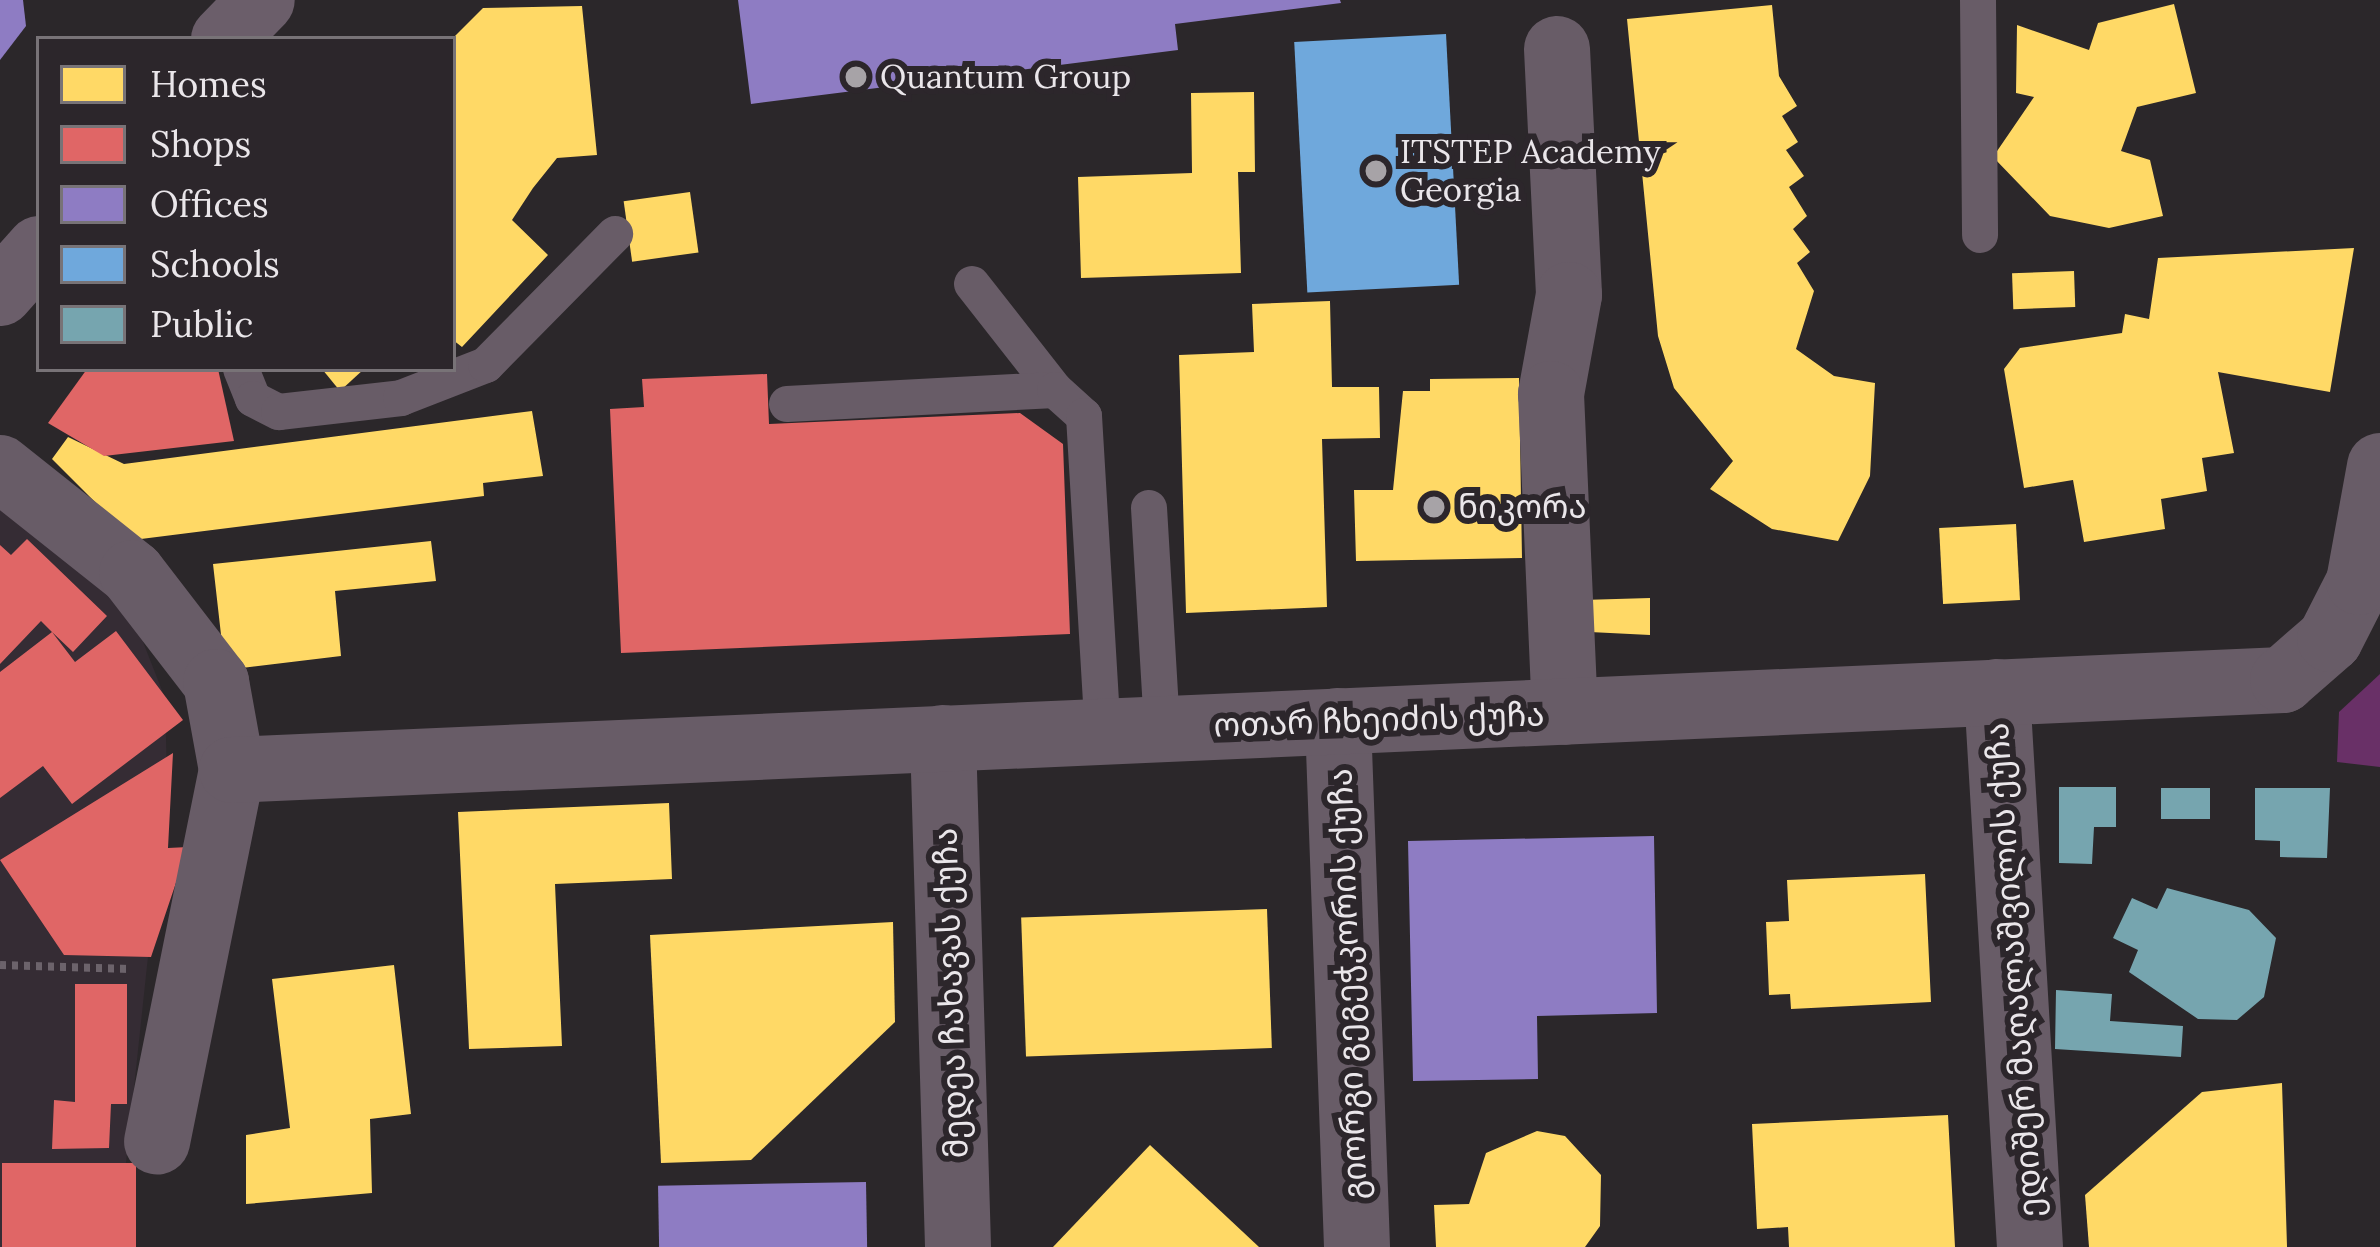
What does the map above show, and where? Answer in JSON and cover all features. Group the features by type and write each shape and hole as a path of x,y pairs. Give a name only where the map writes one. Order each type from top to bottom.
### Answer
{"main road":[{"path":"227,36 262,0"},
{"path":"0,293 36,252"}],"street":[{"path":"1557,49 1569,295 1551,394 1565,712"},
{"name":"ოთარ ჩხეიძის ქუჩა","path":"232,770 2283,680 2330,639 2360,582 2380,466"},
{"path":"0,468 132,573 216,682 232,770 157,1142"},
{"name":"ედიშერ მაღალაშვილის ქუჩა","path":"1996,692 2030,1247"},
{"name":"გიორგი გეგეჭკორის ქუჩა","path":"1338,721 1357,1247"},
{"name":"მედეა ჩახავას ქუჩა","path":"943,738 958,1247"}],"lane":[{"path":"1978,0 1980,236"},
{"path":"243,372 253,399 279,412 400,398 486,365 615,234"},
{"path":"972,284 1055,390 1084,416 1092,444 1132,730"},
{"path":"787,404 1055,390"},
{"path":"1132,730 1149,508"}],"path":[{"path":"0,965 193,971"}],"shaded area":[{"path":"0,459 118,578 165,698 167,779 117,1247 0,1247"},
{"path":"2380,674 2380,767 2337,762 2339,712"}],"building: Homes":[{"path":"2174,4 2196,93 2137,107 2121,151 2150,160 2163,216 2109,228 2050,216 1993,157 2034,97 2016,93 2017,25 2089,50 2098,23"},
{"path":"1772,5 1779,76 1797,106 1782,116 1798,142 1786,150 1804,176 1789,187 1807,216 1793,229 1810,252 1797,263 1814,291 1796,349 1834,376 1875,383 1870,476 1838,541 1772,529 1710,489 1733,461 1674,388 1658,336 1627,19"},
{"path":"582,6 597,155 557,158 533,188 512,220 548,255 462,347 456,342 455,36 483,8"},
{"path":"1254,92 1255,172 1238,172 1241,273 1081,278 1078,177 1192,173 1191,93"},
{"path":"690,192 698,252 632,262 624,201"},
{"path":"2354,248 2330,392 2218,372 2234,453 2202,458 2207,491 2161,499 2165,529 2084,542 2073,480 2024,488 2004,369 2020,348 2122,333 2125,314 2149,319 2158,258"},
{"path":"2074,271 2075,307 2013,309 2012,273"},
{"path":"1330,301 1332,387 1379,387 1380,438 1322,439 1327,607 1186,613 1179,355 1254,352 1252,304"},
{"path":"324,372 361,372 340,391"},
{"path":"1519,378 1522,558 1356,561 1354,490 1393,490 1403,391 1430,391 1430,379"},
{"path":"532,411 543,476 483,483 484,496 133,540 52,459 68,437 124,464"},
{"path":"2016,524 2020,600 1943,604 1939,528"},
{"path":"431,541 436,581 335,591 341,656 225,670 213,564"},
{"path":"1650,598 1650,635 1590,632 1582,600"},
{"path":"669,803 672,879 555,884 562,1046 469,1049 458,812"},
{"path":"1925,874 1931,1002 1791,1009 1790,994 1769,995 1766,922 1789,921 1787,880"},
{"path":"1267,909 1272,1048 1026,1057 1021,918"},
{"path":"893,922 895,1022 751,1160 661,1163 650,935"},
{"path":"394,965 411,1114 370,1119 372,1193 246,1204 246,1135 290,1128 272,979"},
{"path":"2282,1083 2287,1247 2089,1247 2085,1195 2202,1092"},
{"path":"1948,1115 1955,1247 1789,1247 1788,1227 1757,1229 1752,1124"},
{"path":"1537,1131 1565,1136 1601,1175 1600,1226 1585,1247 1436,1247 1434,1205 1469,1204 1486,1153"},
{"path":"1150,1145 1259,1247 1053,1247"}],"building: Shops":[{"path":"85,372 219,372 234,441 104,456 48,423"},
{"path":"767,374 769,424 1020,413 1063,444 1070,634 621,653 610,409 644,407 642,379"},
{"path":"27,539 107,616 73,652 41,621 0,664 0,545 11,555"},
{"path":"116,631 183,720 72,804 43,766 0,798 0,672 52,632 75,662"},
{"path":"173,753 168,848 188,847 151,957 64,955 0,860"},
{"path":"75,984 127,984 127,1104 111,1104 109,1148 52,1149 54,1100 75,1102"},
{"path":"2,1163 136,1163 136,1247 2,1247"}],"building: Offices":[{"path":"0,0 23,0 26,26 0,60"},
{"name":"Quantum Group","path":"738,0 1341,3 1175,24 1178,50 751,104"},
{"path":"1654,836 1657,1013 1537,1016 1538,1079 1413,1081 1408,841"},
{"path":"866,1182 867,1247 659,1247 658,1186"}],"building: Schools":[{"path":"1446,34 1459,285 1307,293 1294,42"}],"building: Public":[{"path":"2059,787 2116,787 2116,827 2094,827 2092,864 2059,863"},
{"path":"2161,788 2210,788 2210,819 2161,819"},
{"path":"2255,788 2330,788 2327,858 2280,857 2280,841 2255,840"},
{"path":"2167,888 2249,910 2276,938 2264,997 2237,1020 2198,1019 2129,972 2138,950 2113,938 2132,898 2157,909"},
{"path":"2056,990 2112,994 2110,1021 2183,1026 2181,1057 2055,1049"}],"place":[{"name":"Quantum Group","path":"856,77"},
{"name":"ITSTEP Academy Georgia","path":"1376,171"},
{"name":"ნიკორა","path":"1434,507"}]}
